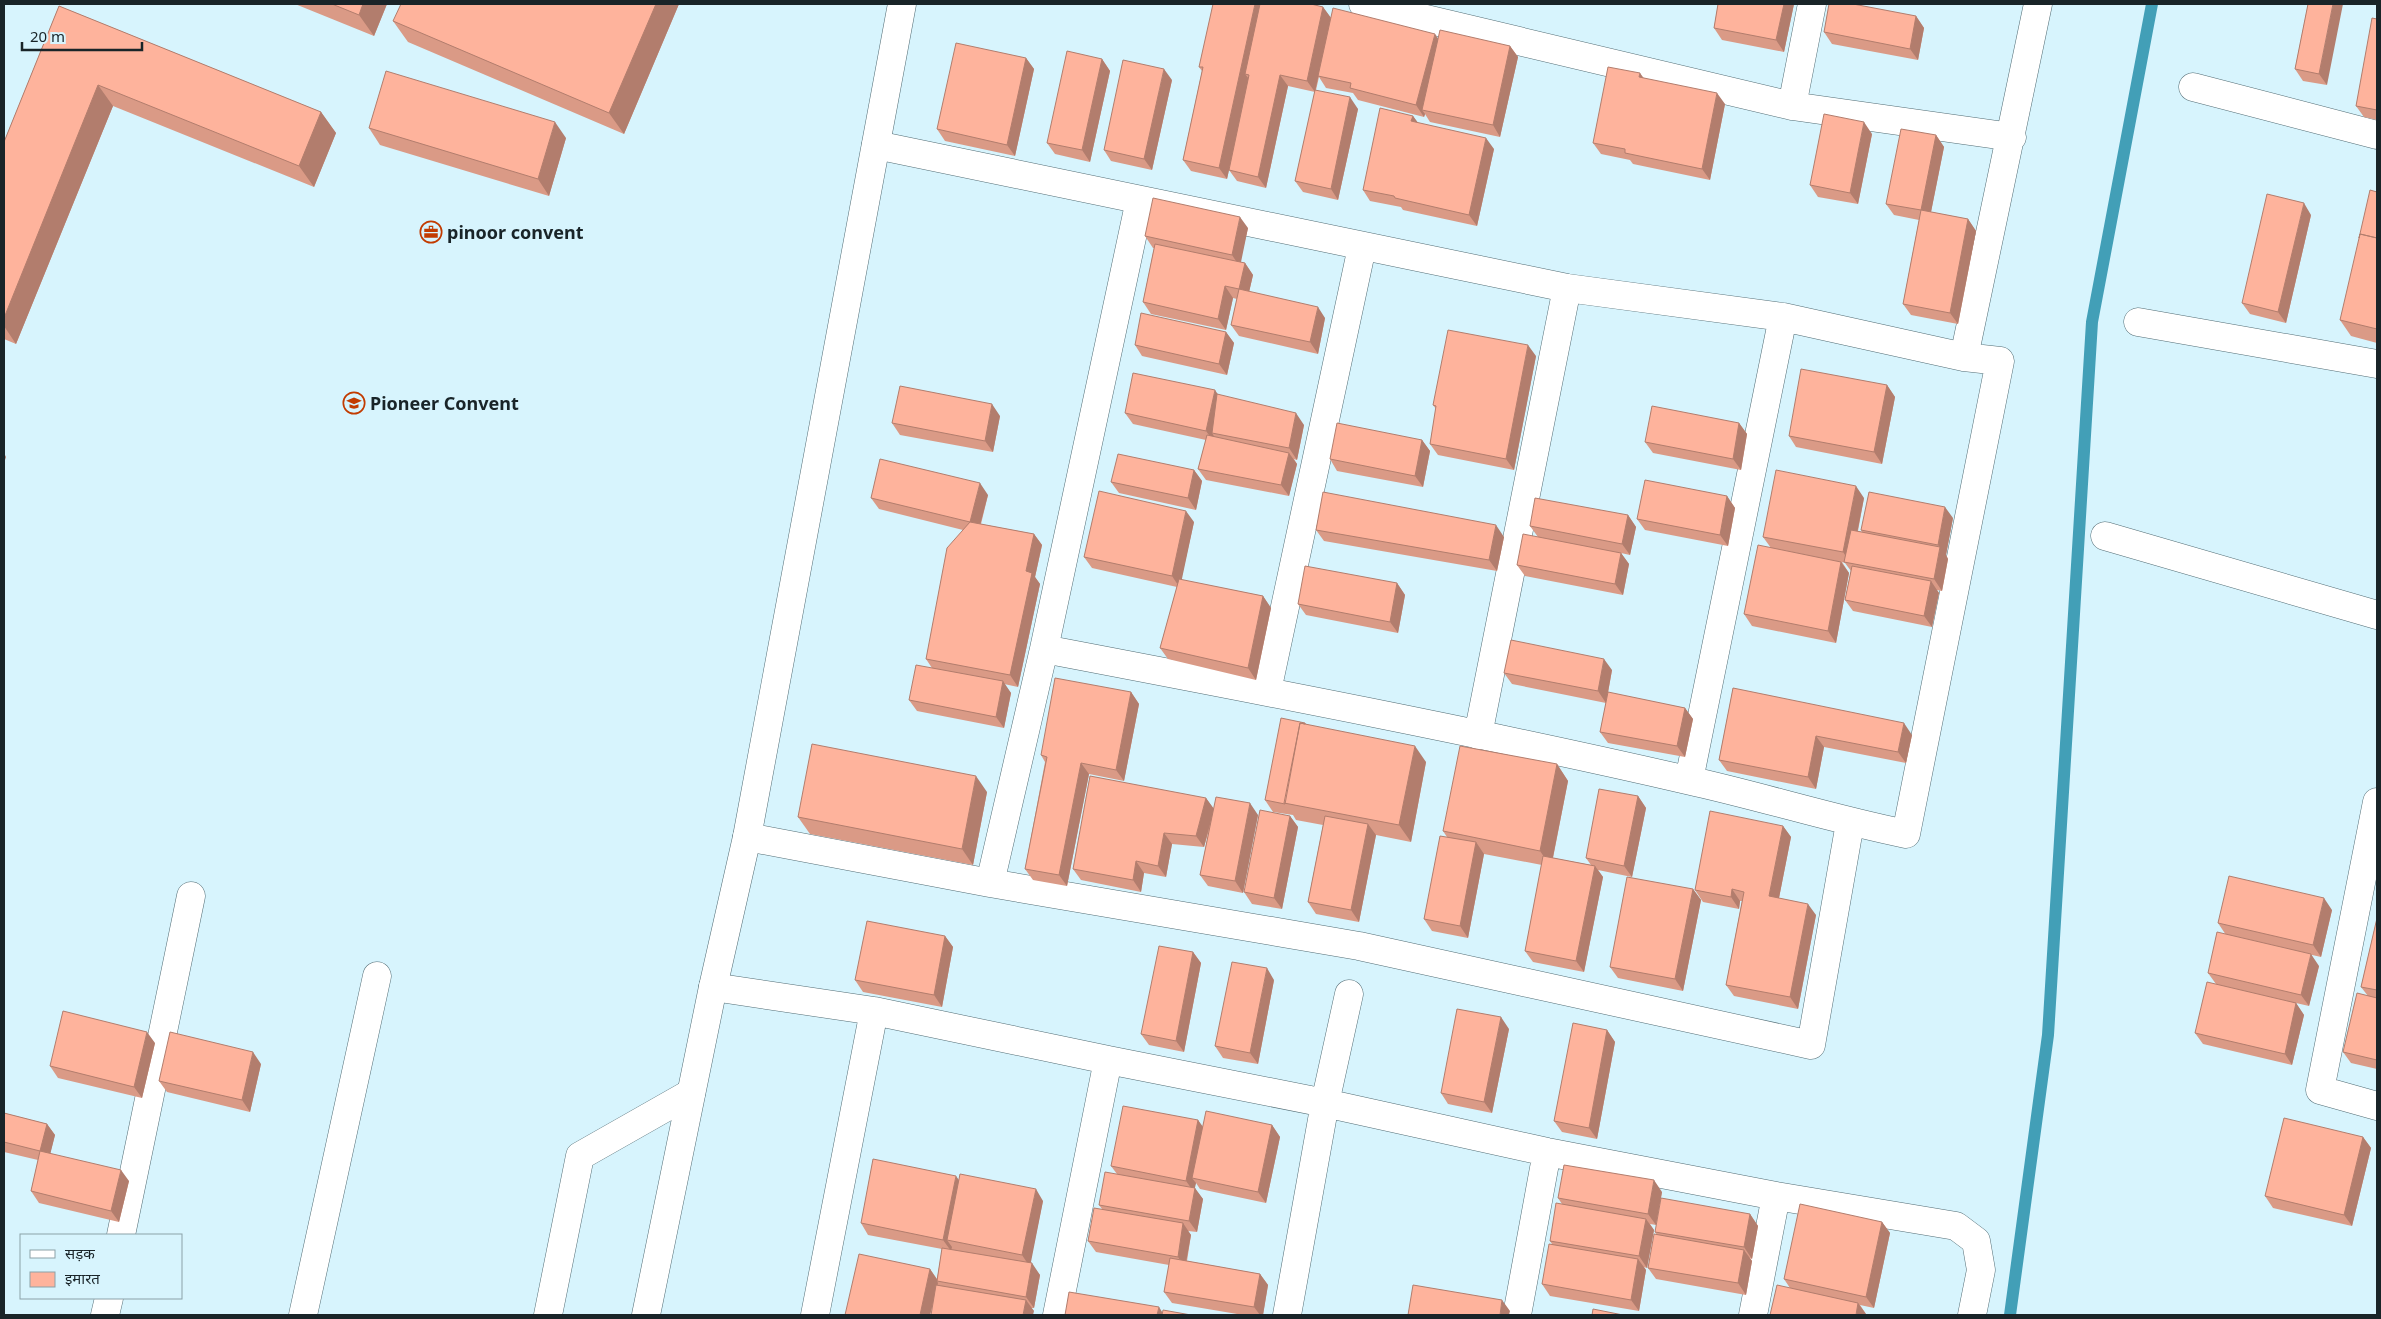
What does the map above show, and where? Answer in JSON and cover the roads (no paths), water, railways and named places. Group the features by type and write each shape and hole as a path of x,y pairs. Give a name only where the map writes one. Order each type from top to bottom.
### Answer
{"street":[{"path":"646,1315 712,987 748,837 902,4"},
{"path":"1363,4 1792,106 2012,137"},
{"path":"1792,106 1812,4"},
{"path":"1964,357 2012,137 2038,4"},
{"path":"2193,87 2377,135"},
{"path":"876,145 1566,288 1783,317 1964,357 2000,361 1906,834 1850,823 1689,780 1267,691 1044,649"},
{"path":"990,883 1044,649 1140,200"},
{"path":"1267,691 1362,247"},
{"path":"1478,735 1566,288"},
{"path":"1689,780 1783,317"},
{"path":"2138,322 2377,364"},
{"path":"2105,536 2377,614"},
{"path":"2377,802 2320,1090 2377,1106"},
{"path":"748,837 990,883 1359,946 1811,1045 1850,823"},
{"path":"121,1234 191,896"},
{"path":"303,1315 377,976"},
{"path":"712,987 874,1012 1325,1103 1548,1152 1776,1196 1956,1226 1976,1241 1981,1270 1972,1315"},
{"path":"1286,1315 1325,1103 1349,994"},
{"path":"815,1315 874,1012"},
{"path":"1057,1315 1108,1060"},
{"path":"548,1315 580,1156 691,1093"},
{"path":"1517,1315 1548,1152"},
{"path":"1754,1315 1776,1196"},
{"path":"105,1315 108,1299"}],"waterway":[{"path":"2010,1315 2048,1035 2092,322 2152,4"}],"place":[{"name":"pinoor convent","path":"431,232"},
{"name":"Pioneer Convent","path":"354,403"}]}
